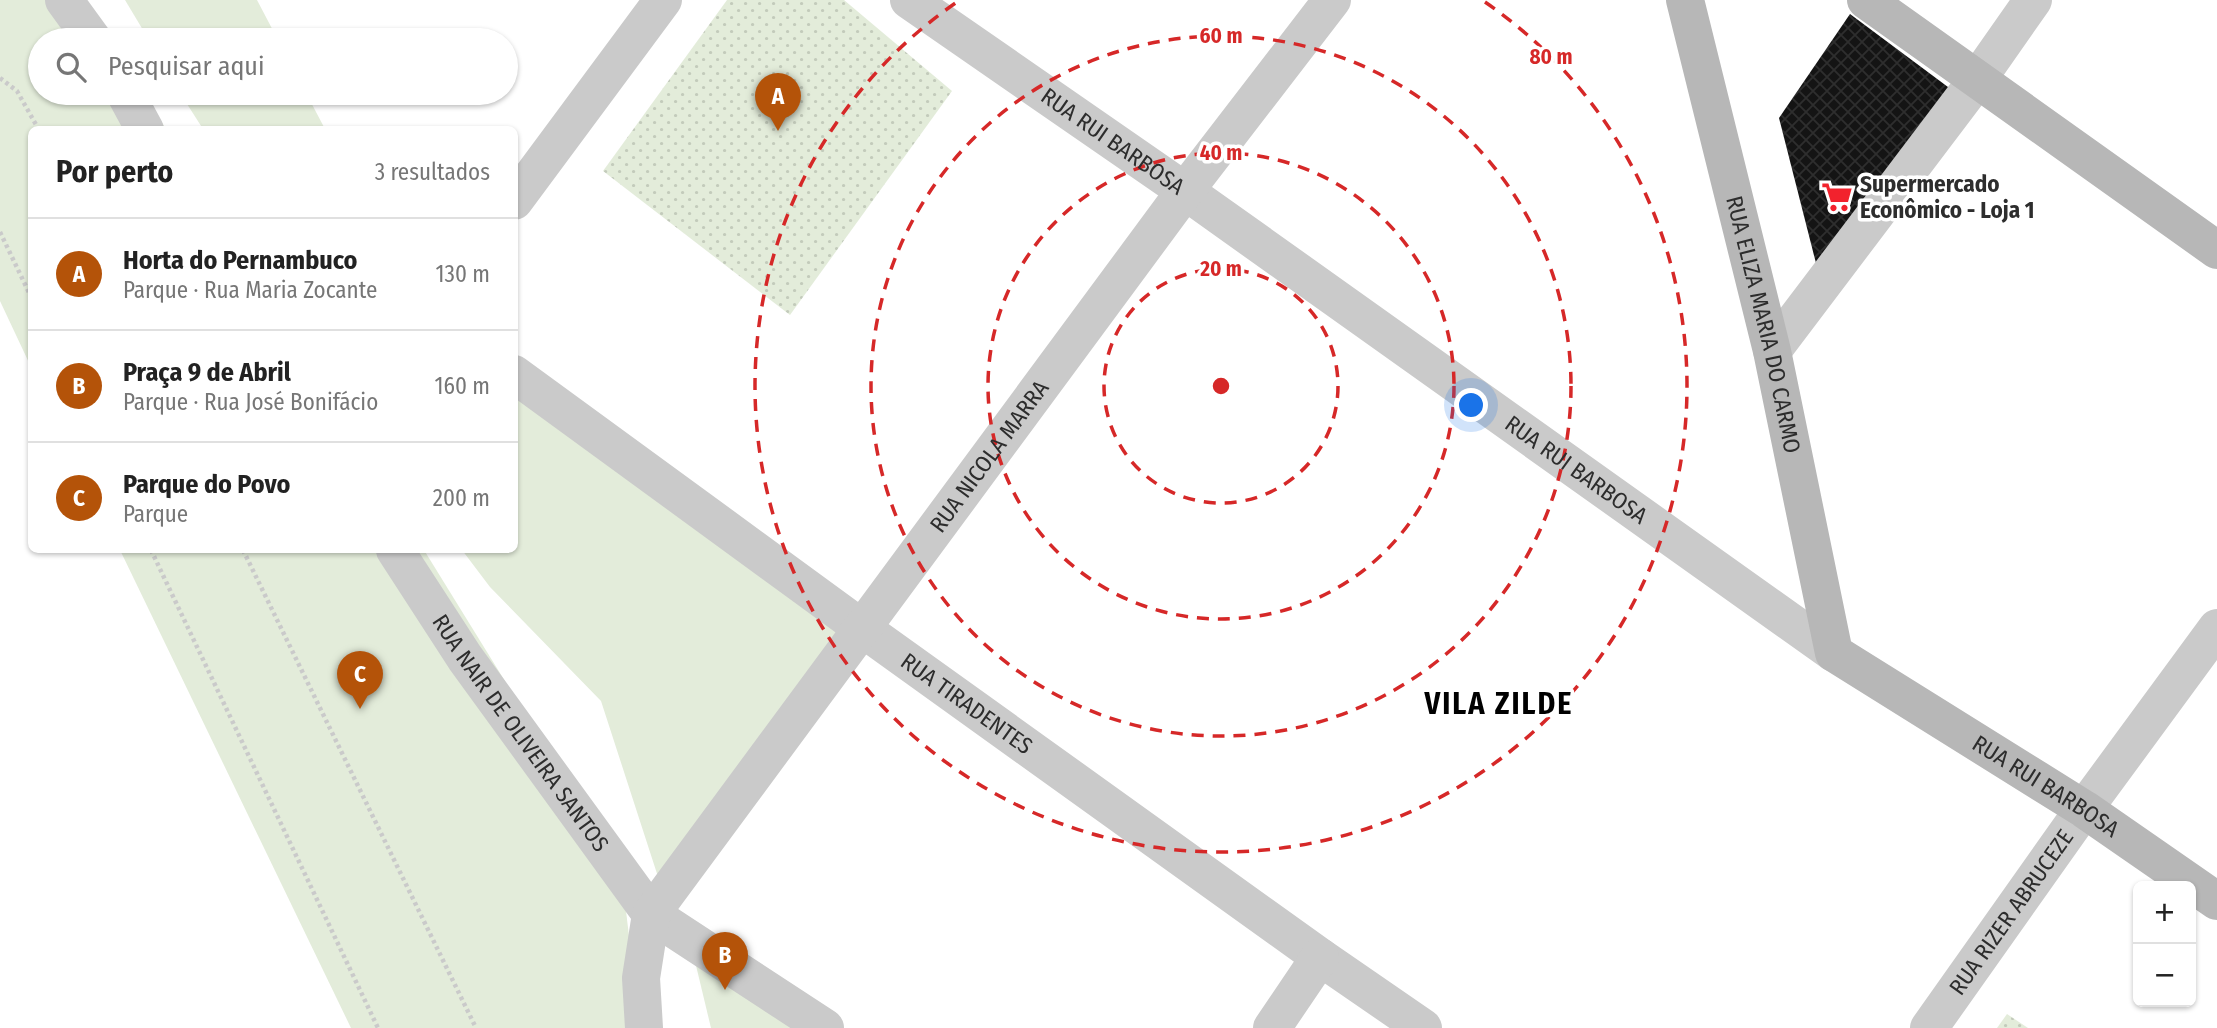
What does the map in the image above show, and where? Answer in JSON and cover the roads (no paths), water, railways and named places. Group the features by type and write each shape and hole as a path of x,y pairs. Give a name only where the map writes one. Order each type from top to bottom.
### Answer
{"main road":[{"name":"RUA ELIZA MARIA DO CARMO","path":"1685,0 1772,351 1834,653"},
{"path":"1866,0 2217,250"},
{"name":"RUA RUI BARBOSA","path":"1834,653 2084,809 2217,901"}],"street":[{"path":"64,0 84,28"},
{"path":"518,196 663,0"},
{"name":"RUA RUI BARBOSA","path":"909,0 1185,191 1834,653"},
{"name":"RUA NICOLA MARRA","path":"651,914 1185,191 1332,0"},
{"path":"1772,351 1977,79 2033,0"},
{"path":"131,105 143,126"},
{"name":"RUA TIRADENTES","path":"518,377 863,629 1423,1028"},
{"name":"RUA NAIR DE OLIVEIRA SANTOS","path":"397,553 465,658 651,914"},
{"name":"RUA RIZER ABRUCEZE","path":"1929,1028 2084,809 2217,628"},
{"path":"645,1028 641,978 651,914 825,1028"},
{"path":"1272,1028 1320,957"}],"place":[{"name":"Horta do Pernambuco","path":"778,131"},
{"name":"Supermercado Econômico - Loja 1","path":"1837,197"},
{"name":"Parque do Povo","path":"360,709"},
{"name":"Praça 9 de Abril","path":"725,990"}],"district":[{"name":"VILA ZILDE","path":"1499,704"}]}
